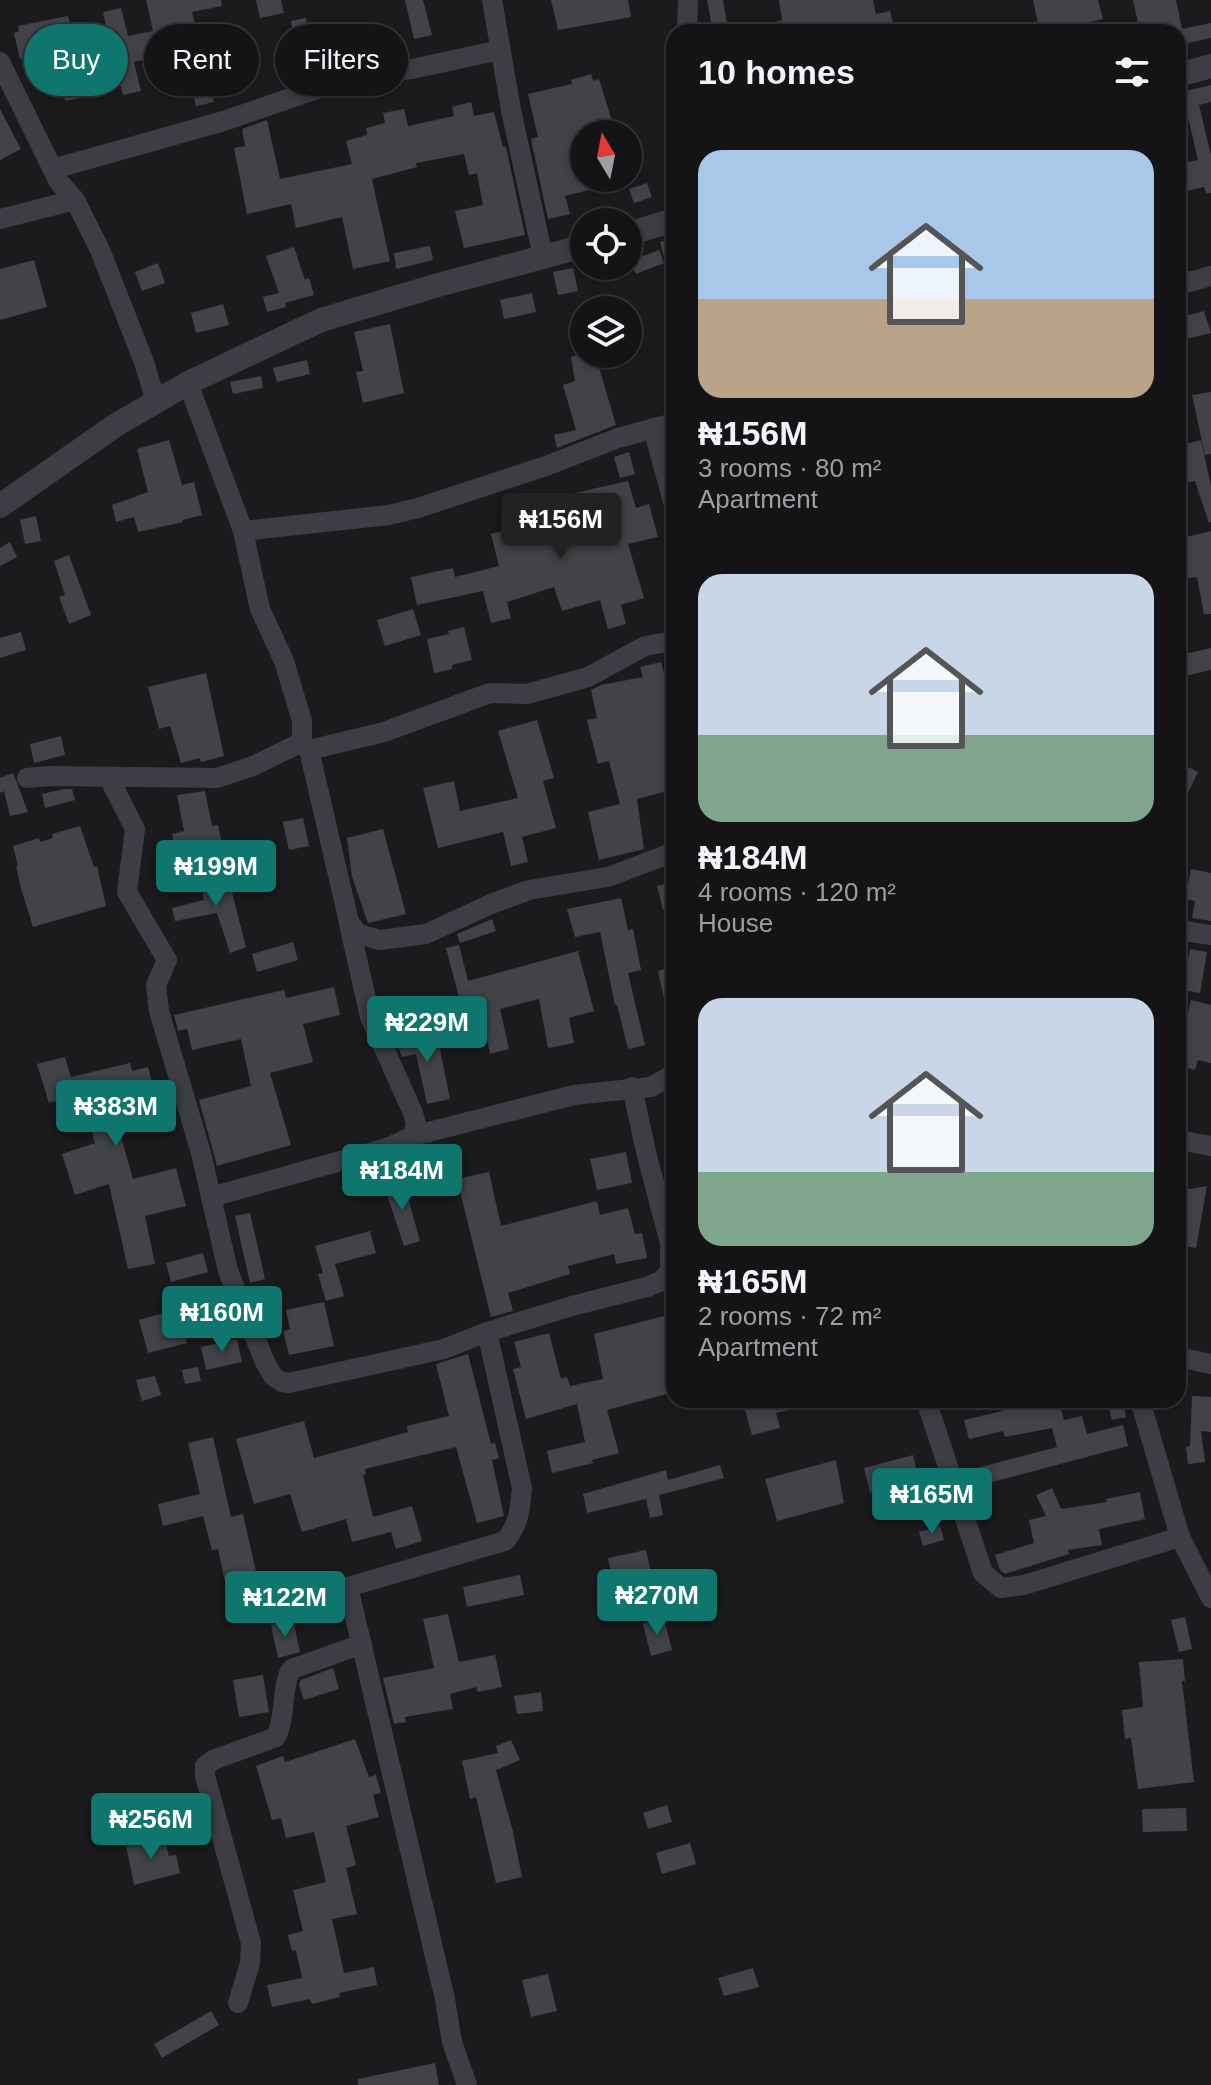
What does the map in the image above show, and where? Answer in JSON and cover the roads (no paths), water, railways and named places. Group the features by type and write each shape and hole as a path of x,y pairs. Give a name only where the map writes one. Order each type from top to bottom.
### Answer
{"street":[{"path":"492,0 543,257"},
{"path":"687,24 688,0"},
{"path":"53,169 224,121 360,74 412,69 500,50"},
{"path":"0,62 59,182 75,200 100,250 144,362 156,402"},
{"path":"1186,73 1211,66"},
{"path":"0,219 75,200"},
{"path":"642,230 666,222"},
{"path":"0,506 116,425 188,383 321,320 570,250"},
{"path":"1186,283 1211,276"},
{"path":"188,383 243,531 260,609 284,661 302,721 305,746 370,1017 413,1113 416,1124 413,1136"},
{"path":"243,531 389,515 418,508 666,425"},
{"path":"653,428 666,476"},
{"path":"27,778 217,778 305,746 384,732 490,693 527,694 588,677 645,646 666,642"},
{"path":"109,778 135,829 127,892 167,960 156,985 159,1011 201,1153 228,1271 273,1376 282,1382 306,1380 444,1349 487,1332 572,1306 647,1287 666,1275"},
{"path":"349,922 358,934 380,940 426,934 529,890 608,877 666,855"},
{"path":"1186,931 1211,935"},
{"path":"211,1197 387,1148 413,1136 574,1095 651,1087 666,1079"},
{"path":"632,1087 666,1228"},
{"path":"1186,1141 1211,1146"},
{"path":"243,1612 348,1587 505,1541 515,1530 522,1488 487,1332"},
{"path":"1186,1359 1211,1364"},
{"path":"929,1408 983,1573 1001,1588 1024,1585 1180,1537"},
{"path":"1142,1408 1180,1537 1211,1598"},
{"path":"348,1587 445,1999 452,2042 467,2085"},
{"path":"238,2003 250,1963 251,1943 205,1776 205,1766 213,1760 276,1737 283,1723 286,1676 292,1669 362,1644"}]}
